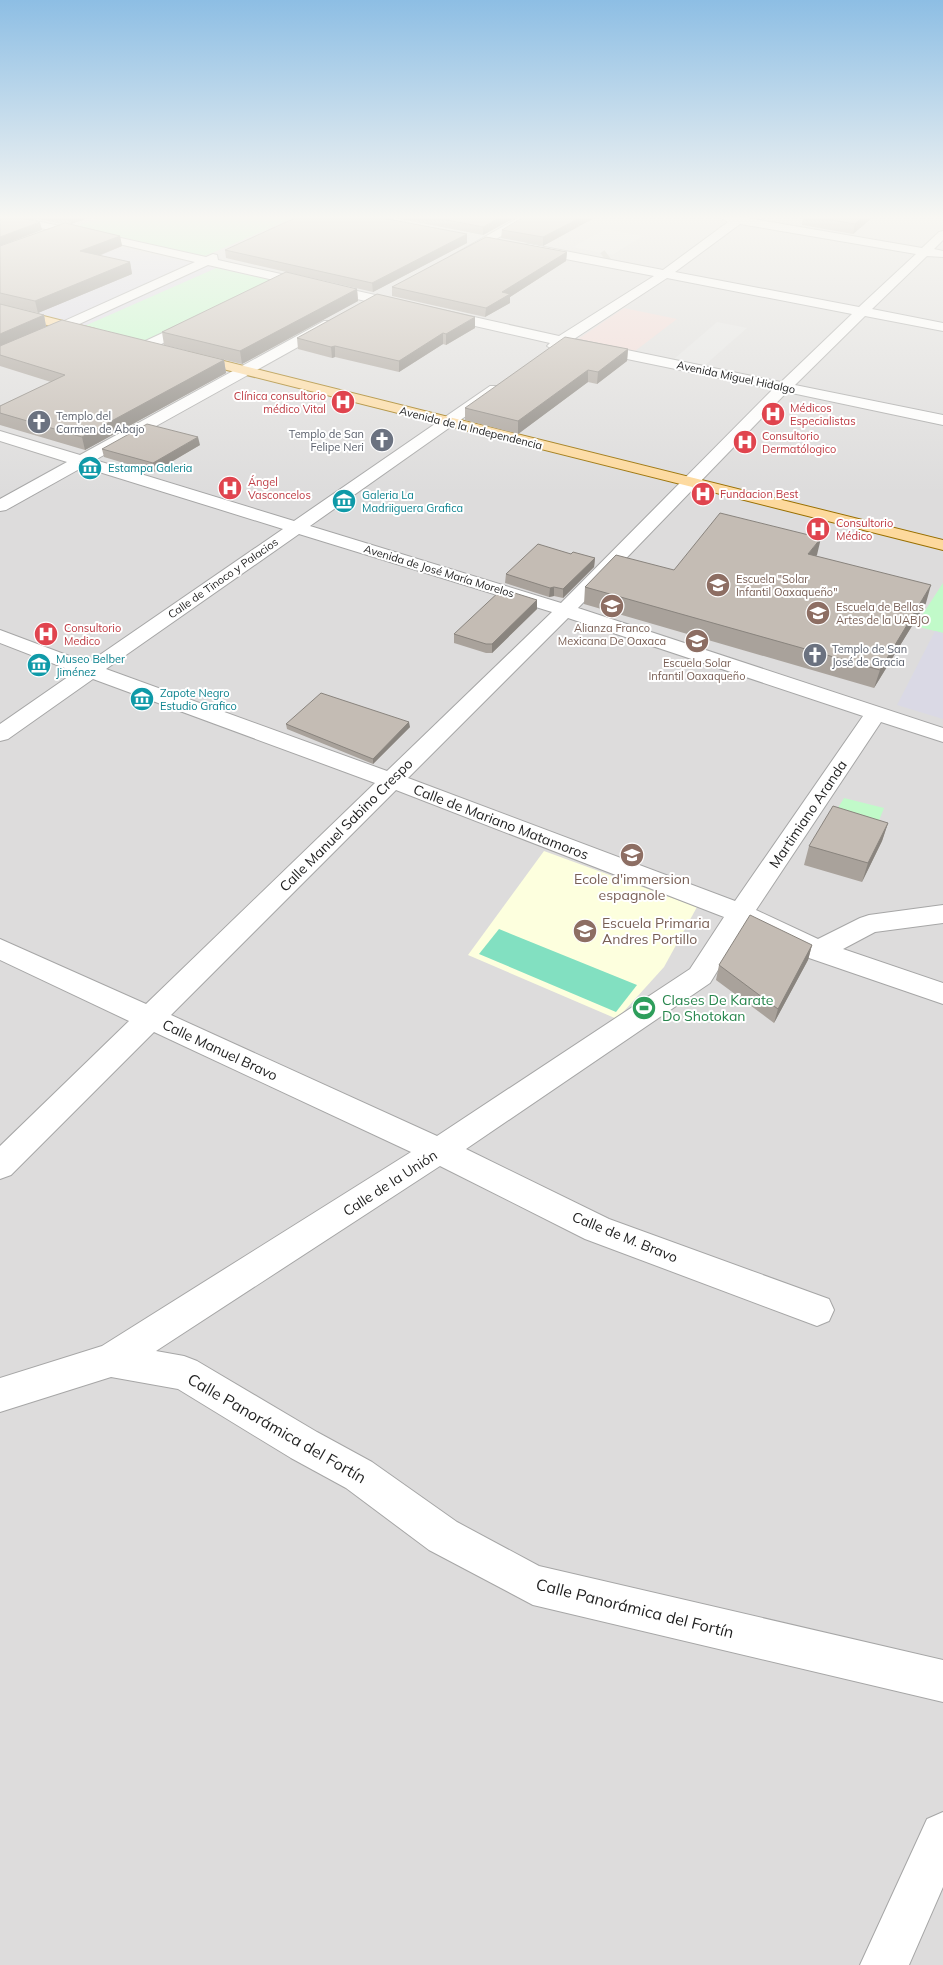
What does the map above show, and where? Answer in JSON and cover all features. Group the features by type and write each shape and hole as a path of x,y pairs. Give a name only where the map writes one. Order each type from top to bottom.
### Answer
{"main road":[{"path":"3,310 101,334"},
{"name":"Avenida de la Independencia","path":"128,341 448,423 943,545"}],"street":[{"path":"0,355 98,310"},
{"name":"Avenida Miguel Hidalgo","path":"426,310 561,341 943,420"},
{"path":"545,352 610,310"},
{"path":"851,310 943,327"},
{"name":"Calle Manuel Sabino Crespo","path":"0,1166 151,1019 390,780 565,610 784,387 865,310"},
{"path":"146,346 208,316"},
{"path":"0,506 342,318"},
{"name":"Calle de Tinoco y Palacios","path":"0,734 505,382"},
{"name":"Avenida de José María Morelos","path":"0,436 565,610 943,735"},
{"name":"Calle de Mariano Matamoros","path":"0,636 390,780 740,914 818,950 943,994"},
{"name":"Martimiano Aranda","path":"740,914 875,714"},
{"name":"Calle de la Unión","path":"0,1395 111,1360 439,1151 700,976 740,914"},
{"path":"818,950 869,924 943,914"},
{"name":"Calle Manuel Bravo","path":"0,949 439,1151"},
{"name":"Calle de M. Bravo","path":"439,1151 597,1229 817,1310"},
{"name":"Calle Panorámica del Fortín","path":"111,1360 184,1373 304,1445 359,1475 444,1536 533,1585 943,1681"},
{"path":"884,1965 943,1835"}],"shaded area":[{"path":"0,310 943,310 943,1965 0,1965"},
{"path":"11,310 121,310 82,327"},
{"path":"621,310 632,310 677,319 635,351 578,339"},
{"path":"717,322 747,328 705,365 674,359"},
{"path":"935,631 943,633 943,719 897,705"},
{"name":"Escuela Primaria Andres Portillo","path":"544,851 697,907 664,967 617,1019 468,955"}],"green space":[{"path":"121,310 214,310 143,343 82,327"},
{"path":"943,583 943,633 915,626"},
{"path":"844,798 884,808 878,823 836,811"},
{"path":"499,929 637,985 616,1012 479,954"}],"building":[{"path":"0,310 23,310 44,315 0,334"},
{"path":"208,310 318,310 240,351 162,332"},
{"path":"348,310 444,310 475,317 446,334 443,333 399,361 297,338"},
{"path":"62,320 224,360 82,437 0,413 0,406 65,375 0,355 0,346"},
{"path":"565,337 628,349 598,372 588,370 518,421 465,408"},
{"path":"147,424 198,437 153,463 102,449"},
{"path":"720,513 821,538 808,554 931,585 880,670 585,587 616,555 674,570"},
{"path":"538,544 571,554 573,552 595,558 563,589 550,588 506,574"},
{"path":"502,589 537,600 492,644 486,644 454,634"},
{"path":"321,693 409,722 373,759 286,724"},
{"path":"833,806 888,823 868,863 809,846"},
{"path":"750,915 812,945 778,1009 719,965"}],"place":[{"name":"Clínica consultorio médico Vital","path":"343,402"},
{"name":"Médicos Especialistas","path":"773,414"},
{"name":"Templo del Carmen de Abajo","path":"39,422"},
{"name":"Templo de San Felipe Neri","path":"382,440"},
{"name":"Consultorio Dermatólogico","path":"745,442"},
{"name":"Estampa Galeria","path":"90,468"},
{"name":"Ángel Vasconcelos","path":"230,488"},
{"name":"Fundacion Best","path":"703,494"},
{"name":"Galeria La Madriiguera Grafica","path":"344,501"},
{"name":"Consultorio Médico","path":"818,529"},
{"name":"Escuela \"Solar Infantil Oaxaqueño\"","path":"718,585"},
{"name":"Alianza Franco Mexicana De Oaxaca","path":"612,606"},
{"name":"Escuela de Bellas Artes de la UABJO","path":"818,613"},
{"name":"Consultorio Medico","path":"46,634"},
{"name":"Escuela Solar Infantil Oaxaqueño","path":"697,641"},
{"name":"Templo de San José de Gracia","path":"815,655"},
{"name":"Museo Belber Jiménez","path":"39,665"},
{"name":"Zapote Negro Estudio Grafico","path":"142,699"},
{"name":"Ecole d'immersion espagnole","path":"632,855"},
{"name":"Escuela Primaria Andres Portillo","path":"585,931"},
{"name":"Clases De Karate Do Shotokan","path":"644,1008"}]}
